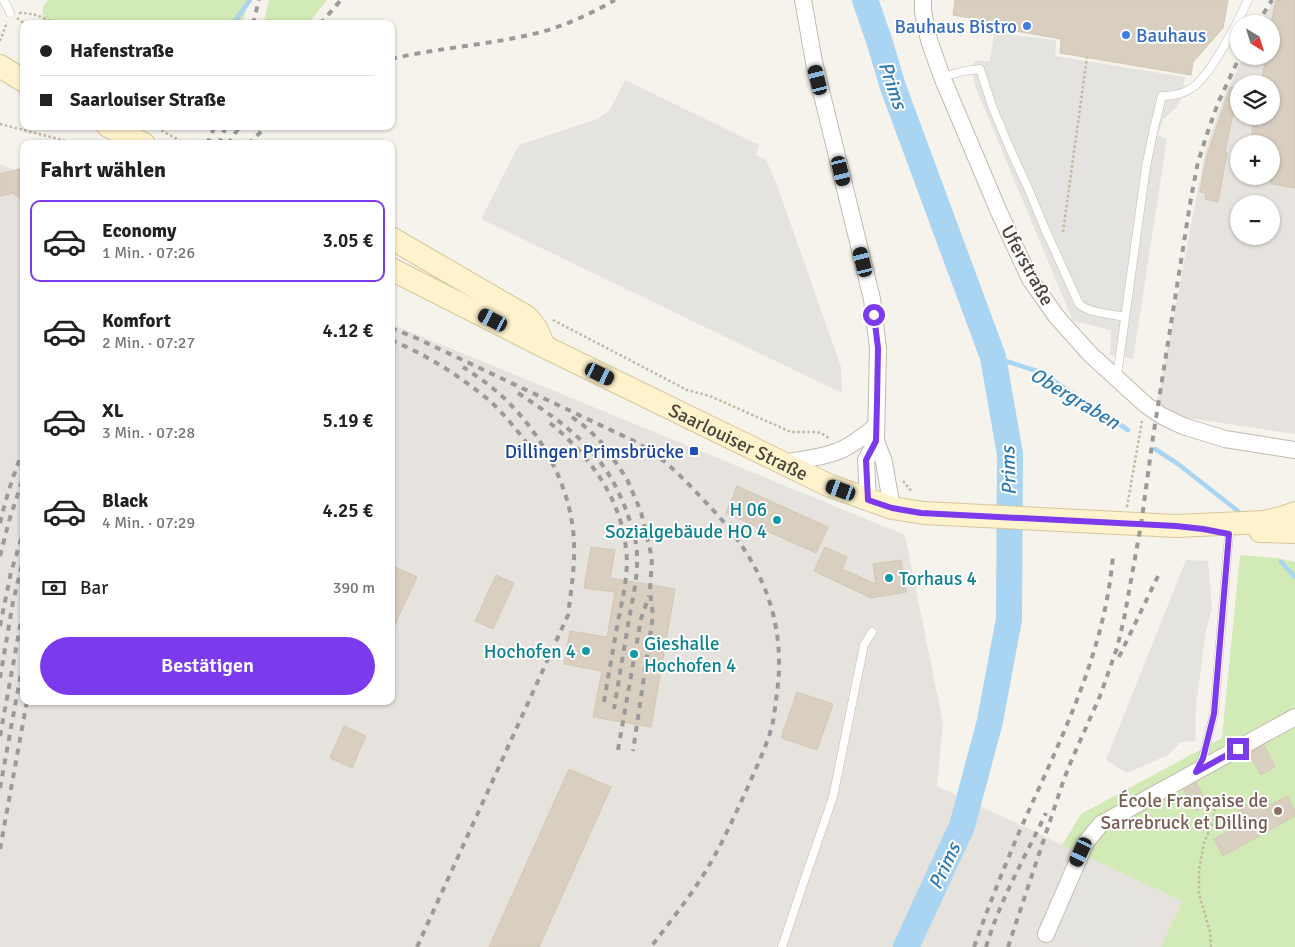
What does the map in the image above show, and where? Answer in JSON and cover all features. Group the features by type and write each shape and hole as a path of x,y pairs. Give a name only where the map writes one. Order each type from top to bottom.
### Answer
{"main road":[{"path":"125,130 151,136"},
{"path":"395,240 527,317 536,328 546,347"},
{"name":"Saarlouiser Straße","path":"395,270 828,486 892,508 920,505 1115,523 1176,526 1264,522 1295,513"},
{"name":"Saarlouiser Straße","path":"1176,526 1203,529 1295,532"},
{"name":"Saarlouiser Straße","path":"1203,529 1295,548"}],"street":[{"path":"803,0 814,62 872,299 878,348 876,434 884,462 892,508"},
{"name":"Uferstraße","path":"923,0 928,40 942,77 999,212 1030,279 1056,316 1090,354 1146,405 1162,416 1184,426 1225,439 1295,450"},
{"path":"782,463 837,451 876,434"},
{"path":"868,500 866,460 876,434"},
{"name":"Uferstraße","path":"1270,446 1289,456 1295,462"},
{"path":"1046,934 1086,842 1100,824 1295,717"}],"lane":[{"path":"4,0 10,13"},
{"path":"1116,378 1146,167 1162,96 1180,94 1198,83 1213,63 1248,0"},
{"path":"942,77 964,71 980,70 992,106 1010,149 1079,304 1087,309 1125,317"},
{"path":"1196,772 1203,758 1214,714 1229,534"},
{"path":"782,947 833,797 864,645 872,632"}],"path":[{"path":"0,41 10,13 30,13 48,20"},
{"path":"1063,232 1088,57"},
{"path":"0,124 20,129"},
{"path":"23,130 62,140"},
{"path":"151,136 172,137 178,140"},
{"path":"546,316 686,390 710,396 791,432 821,433 830,439 837,451"},
{"path":"1115,523 1142,426"},
{"path":"885,470 894,471 920,505"},
{"path":"1211,947 1210,932 1199,894 1199,870 1204,843 1214,820 1215,801"}],"shaded area":[{"path":"1274,0 1295,0 1295,434 1182,417 1157,404 1205,152 1230,84 1230,125 1280,125 1280,75 1234,75 1240,65 1280,65 1280,15 1266,15"},
{"path":"994,33 1056,40 1055,56 1185,77 1181,100 1176,108 1163,120 1158,135 1167,139 1133,359 1110,355 1111,330 1073,321 975,86 972,70 974,61 990,61"},
{"path":"625,80 759,145 756,155 766,160 777,185 841,367 842,393 481,219 519,145 597,119 609,111"},
{"path":"0,164 20,172 20,705 395,705 395,326 905,535 943,723 937,786 1182,901 1161,947 0,947"},
{"path":"1186,560 1208,561 1212,608 1205,635 1196,706 1195,741 1181,742 1168,755 1127,773 1106,760"},
{"path":"1076,863 1166,901 1146,947 1077,947 1046,934"}],"green space":[{"path":"48,0 249,0 243,20 42,20 43,7"},
{"path":"269,0 327,0 311,20 264,20"},
{"path":"1240,555 1277,558 1295,562 1295,947 1161,947 1182,901 1062,845 1081,814 1222,738"}],"building":[{"name":"Bauhaus","path":"955,0 1228,0 1223,28 1193,62 1191,75 1060,53 1061,39 1010,30 1011,25 953,15"},
{"path":"1276,0 1295,0 1295,188 1277,185 1280,185 1280,135 1252,135 1253,125 1280,125 1280,75 1263,75 1264,65 1280,65 1280,15 1273,15"},
{"path":"1230,87 1231,125 1218,202 1205,199 1206,193 1200,192 1206,159"},
{"path":"20,169 20,199 13,193 0,196 0,174"},
{"name":"H 06 Sozialgebäude HO 4","path":"737,486 828,527 816,553 726,513"},
{"name":"Gieshalle Hochofen 4","path":"591,547 615,550 610,578 675,589 651,727 593,717 602,671 564,664 570,631 607,637 615,592 584,588"},
{"path":"825,547 847,557 842,569 876,584 873,564 901,560 906,592 871,598 814,571"},
{"path":"395,567 417,577 395,624"},
{"path":"496,575 514,583 493,629 475,621"},
{"path":"797,692 833,704 817,750 781,738"},
{"path":"344,726 366,736 352,768 330,758"},
{"path":"1264,745 1275,767 1261,775 1249,754"},
{"path":"569,769 611,787 539,947 489,947"},
{"path":"1196,783 1208,804 1196,811 1184,790"},
{"path":"1287,796 1295,811 1295,816 1223,856 1214,839 1239,825 1235,817 1241,814 1238,810 1250,803 1253,807 1268,799 1271,805"}],"waterway":[{"path":"236,20 250,0"},
{"name":"Prims","path":"865,0 893,87 993,357 1010,454 1009,619 990,721 962,826 906,947"},
{"name":"Obergraben","path":"993,357 1040,372 1128,430"},
{"name":"Obergraben","path":"1155,449 1178,464 1238,511"},
{"name":"Obergraben","path":"1281,562 1295,577"}],"railway":[{"path":"254,20 259,0"},
{"path":"324,20 341,0"},
{"path":"395,58 541,32 579,18 615,0"},
{"path":"1263,15 1272,0"},
{"path":"1008,947 1062,785 1100,696 1117,648 1141,525 1153,437 1198,162 1218,103 1236,65"},
{"path":"209,140 213,130"},
{"path":"221,140 224,130"},
{"path":"231,140 237,130"},
{"path":"252,140 263,130"},
{"path":"395,330 634,441 653,453 680,476 713,510 746,552 759,575 775,621 778,646 779,673 772,726 747,789 715,856 690,895 651,947"},
{"path":"395,342 430,359 479,392 500,410 526,442"},
{"path":"417,947 568,615 573,570 574,542 568,505 555,468 546,451 524,419 506,400 488,384 463,367"},
{"path":"518,393 568,429 595,456 607,471 617,489 632,526 637,549 636,579 614,709"},
{"path":"572,417 601,442 627,479 641,512 652,558 650,591 653,616 633,751"},
{"path":"550,423 578,449 601,479 618,512 623,530 627,558 624,594 603,707"},
{"path":"0,523 10,485 20,459"},
{"path":"0,556 20,487"},
{"path":"0,626 11,572 20,543"},
{"path":"974,947 989,905 1063,734 1090,665 1108,592 1113,555"},
{"path":"0,678 20,573"},
{"path":"1119,657 1158,576"},
{"path":"618,750 641,619 649,596"},
{"path":"0,736 20,627"},
{"path":"0,788 20,679"},
{"path":"0,849 26,705"},
{"path":"986,947 1006,896 1046,813"}],"place":[{"name":"Bauhaus Bistro","path":"1027,26"},
{"name":"Bauhaus","path":"1126,35"},
{"name":"Dillingen Primsbrücke","path":"694,451"},
{"name":"H 06 Sozialgebäude HO 4","path":"777,520"},
{"name":"Torhaus 4","path":"889,578"},
{"name":"Hochofen 4","path":"586,651"},
{"name":"Gieshalle Hochofen 4","path":"634,654"},
{"name":"École Française de Sarrebruck et Dilling","path":"1278,811"}],"route":[{"path":"874,315 878,348 876,441 866,460 868,500 910,512 1176,526 1229,534 1214,714 1203,758 1196,772 1238,749"}]}
